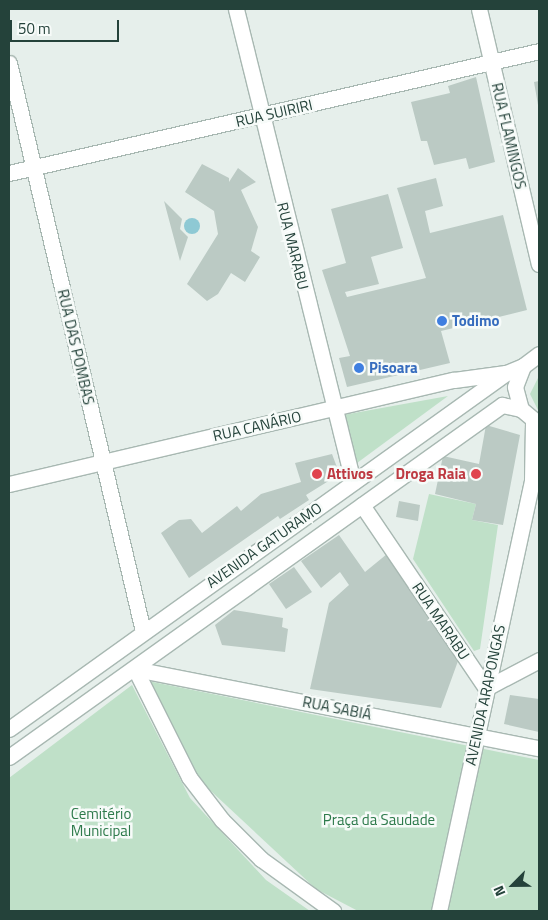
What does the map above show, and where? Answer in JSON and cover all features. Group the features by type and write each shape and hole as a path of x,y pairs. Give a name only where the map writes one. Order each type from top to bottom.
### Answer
{"street":[{"name":"RUA MARABU","path":"236,9 352,482"},
{"name":"RUA FLAMINGOS","path":"479,9 539,264"},
{"name":"RUA SUIRIRI","path":"9,173 262,117 539,51"},
{"name":"RUA DAS POMBAS","path":"9,63 143,631"},
{"name":"AVENIDA GATURAMO","path":"9,730 143,631 352,482 506,373 523,366 539,354"},
{"path":"523,366 515,387 521,409 536,423"},
{"name":"RUA CANÁRIO","path":"9,484 333,408 506,373"},
{"name":"AVENIDA GATURAMO","path":"9,757 135,669 502,405 521,409"},
{"name":"AVENIDA ARAPONGAS","path":"439,911 532,480 536,423"},
{"name":"AVENIDA ARAPONGAS","path":"532,480 539,465"},
{"name":"RUA MARABU","path":"362,505 486,688"},
{"path":"486,688 539,660"},
{"path":"135,669 189,777 222,820 261,859 333,911"},
{"name":"RUA SABIÁ","path":"135,669 476,734 539,748"}],"green space":[{"path":"539,376 539,412 530,394"},
{"path":"448,396 357,463 343,415"},
{"path":"429,494 476,504 472,520 498,525 480,649 474,651 413,559"},
{"name":"Praça da Saudade","path":"148,681 539,760 539,911 358,911 316,889 198,779"},
{"name":"Cemitério Municipal","path":"132,685 190,798 266,880 310,911 9,911 9,778"}],"water":[{"path":"189,218 195,218 200,223 198,232 189,234 184,229 184,223"}],"building":[{"path":"476,77 495,162 469,169 466,158 434,165 427,141 421,141 411,102 450,93 448,86"},
{"path":"539,81 539,105 538,105 534,82"},
{"path":"202,164 229,178 229,182 238,168 256,182 241,190 258,227 251,251 260,257 245,282 231,273 218,294 207,301 187,284 218,234 214,211 185,192"},
{"path":"436,178 443,206 425,211 430,233 503,215 527,310 441,331 450,363 347,387 339,358 350,356 322,270 346,263 331,209 388,194 403,248 371,257 379,284 345,292 347,297 426,278 397,188"},
{"path":"164,201 182,219 180,229 188,237 180,261"},
{"name":"Droga Raia","path":"486,425 520,435 503,525 472,520 476,504 435,494 443,456 479,464"},
{"path":"332,454 338,470 335,477 306,495 309,500 280,519 278,516 189,578 161,533 179,520 191,519 202,533 237,506 241,511 261,494 301,482 295,463"},
{"path":"399,501 420,505 418,521 396,517"},
{"path":"339,535 365,572 387,554 458,661 441,708 310,689 329,603 349,585 340,572 321,588 301,561"},
{"path":"294,567 312,592 286,609 269,584"},
{"path":"234,610 283,618 282,627 288,629 285,652 222,645 215,625"},
{"path":"510,695 539,699 539,732 504,724"}],"place":[{"name":"Todimo","path":"442,321"},
{"name":"Pisoara","path":"359,368"},
{"name":"Attivos","path":"317,474"},
{"name":"Droga Raia","path":"476,474"}]}
